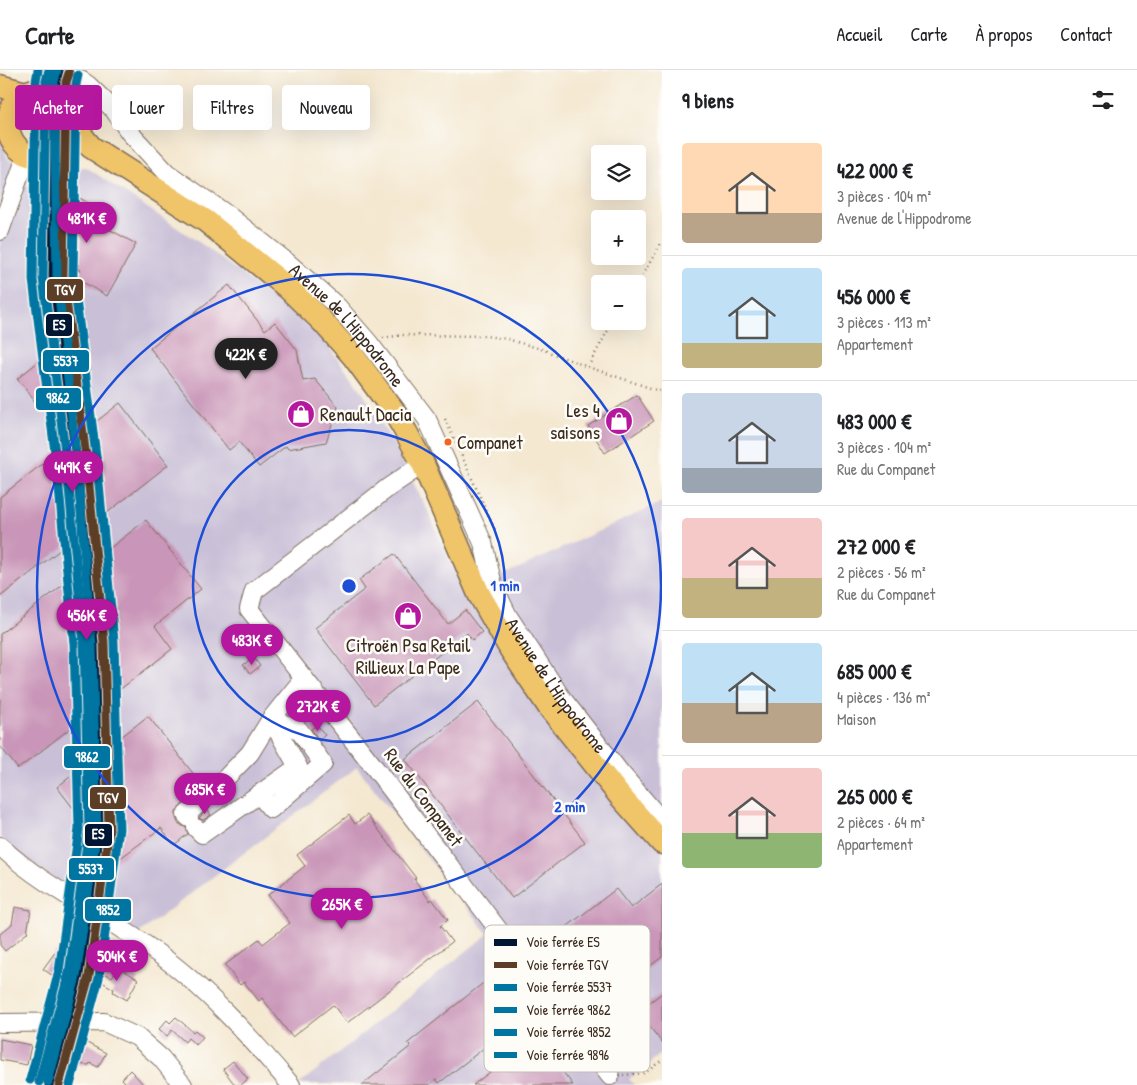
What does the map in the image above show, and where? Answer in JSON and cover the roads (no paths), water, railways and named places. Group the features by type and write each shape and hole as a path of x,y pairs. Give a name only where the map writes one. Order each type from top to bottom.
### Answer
{"main road":[{"name":"Avenue de l'Hippodrome","path":"0,86 15,90"},
{"path":"5,110 12,139 18,148 27,154"},
{"name":"Avenue de l'Hippodrome","path":"77,130 91,148 206,221 234,246 288,288 322,321 354,358 393,410 423,464 479,594 511,650 549,707 620,796 662,843"},
{"path":"63,152 74,138 77,130"},
{"name":"Avenue de l'Hippodrome","path":"27,154 45,158 63,152 83,157 114,174 195,225 234,246"}],"street":[{"name":"Avenue de l'Hippodrome","path":"66,70 88,85 114,110 130,133 167,173 229,216 287,262 337,306 370,343 427,419 482,543 493,585 508,616 561,697 619,771 662,821"},
{"path":"0,230 27,154"},
{"name":"Rue du Companet","path":"423,464 389,487 254,591 249,609 377,771 495,925"},
{"path":"271,719 298,767 202,834 186,815 250,753 271,719 304,678"},
{"path":"259,794 270,809 323,764 299,730 271,719"},
{"path":"0,846 14,859 161,956 195,984 243,1031 291,1085"},
{"path":"0,1022 104,1022 137,1037 161,1058 183,1085"},
{"name":"Rue du Companet","path":"607,1072 610,1076"}],"water":[{"path":"67,935 81,945 75,954 61,944"},
{"path":"63,1034 71,1039 62,1053 54,1049"}],"rail line":[{"name":"9896","path":"30,1080 59,971 79,829 74,644 57,468 33,280 36,81 38,70"},
{"name":"9862","path":"39,1082 69,973 89,829 84,644 67,467 43,278 46,81 49,70"},
{"name":"5537","path":"48,1082 76,977 97,830 92,645 77,464 57,277 54,82 57,70"},
{"name":"ES","path":"49,1085 79,975 99,830 94,643 77,466 53,277 56,81 59,70"},
{"name":"TGV","path":"59,1085 89,976 109,830 104,642 87,465 63,276 66,82 69,73"},
{"name":"9852","path":"70,1085 99,978 119,829 114,641 97,463 73,276 76,84 78,75"}],"place":[{"name":"Renault Dacia","path":"301,414"},
{"name":"Les 4 saisons","path":"619,421"},
{"name":"Companet","path":"448,442"},
{"name":"Citroën Psa Retail Rillieux La Pape","path":"408,616"}]}
